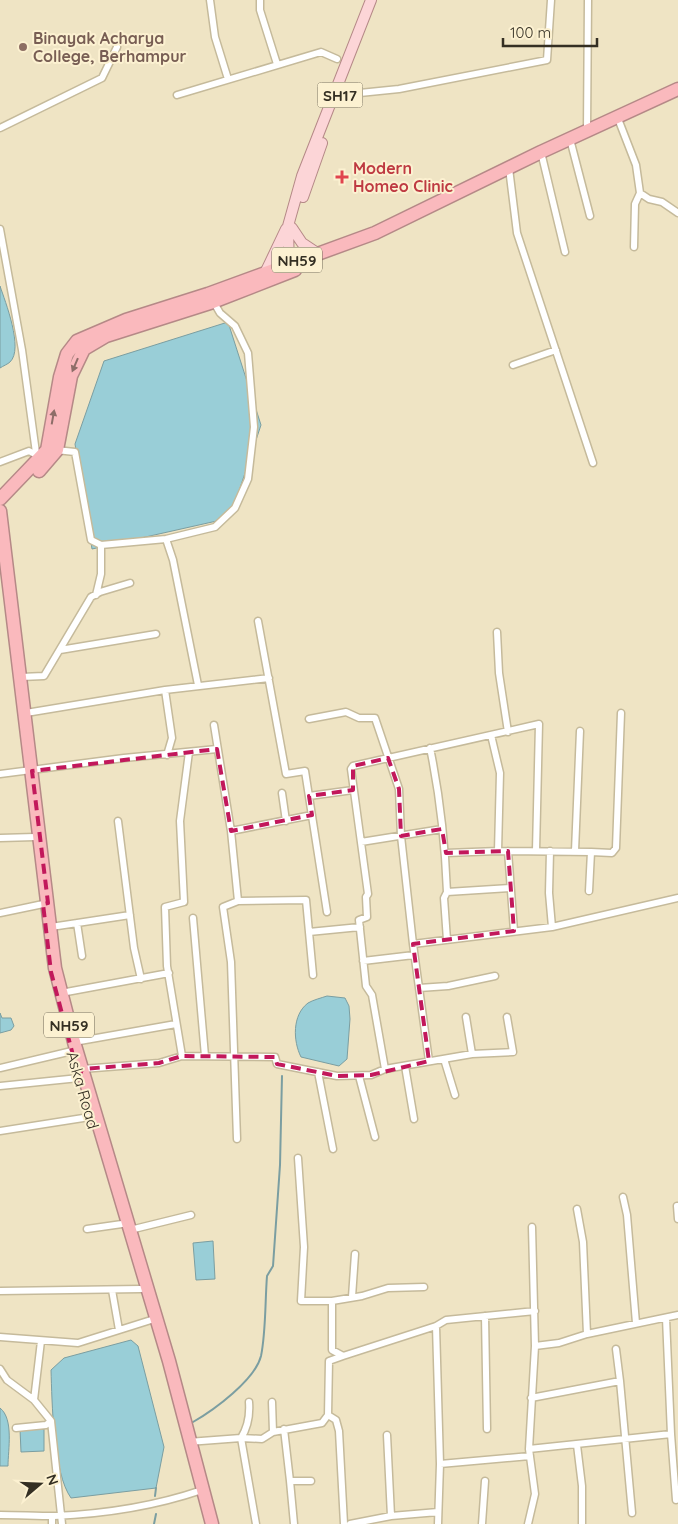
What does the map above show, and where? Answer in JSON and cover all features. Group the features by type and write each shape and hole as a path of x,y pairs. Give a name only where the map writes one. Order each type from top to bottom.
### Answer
{"highway":[{"name":"NH59","path":"44,455 71,376 84,349 106,336 211,298 447,206 542,154 678,89"},
{"name":"NH59","path":"571,141 587,130 678,97"},
{"name":"NH59","path":"211,298 266,271 291,267 317,253 375,233 509,171"},
{"path":"0,499 44,455 52,458 0,507"},
{"name":"NH59","path":"0,511 26,713 30,771 46,904 51,927 55,968 73,1046"},
{"name":"Aska Road","path":"0,556 30,771 35,837 46,904 51,972 144,1289 150,1320 188,1442"},
{"name":"NH59","path":"144,1289 170,1361 207,1524"},
{"name":"NH59","path":"200,1491 212,1524"}],"main road":[{"path":"291,267 290,227 302,176 371,0"},
{"name":"SH17","path":"290,227 378,0"},
{"path":"290,227 302,244 317,253"},
{"path":"266,271 290,227"}],"street":[{"path":"210,0 215,37 228,79"},
{"path":"260,0 260,10 277,64"},
{"path":"340,95 399,89 547,60 551,0"},
{"path":"587,130 588,0"},
{"path":"0,128 102,78 117,47"},
{"path":"177,95 321,52 337,59"},
{"path":"618,119 636,165 640,193 634,204 634,246"},
{"path":"571,141 590,216"},
{"path":"542,154 565,252"},
{"path":"509,171 518,232 593,463"},
{"path":"640,193 649,200 662,202 678,213"},
{"path":"0,229 20,340 44,455"},
{"path":"0,462 29,452 44,455 75,452 91,540 101,545 166,539 215,527 235,508 248,479 254,427 248,353 235,326 220,313 211,298"},
{"path":"513,365 556,350"},
{"path":"166,539 175,569 198,685"},
{"path":"96,594 101,574 101,545"},
{"path":"21,677 44,676 91,597 130,583"},
{"path":"258,621 286,774 305,771 327,912"},
{"path":"497,632 499,673 508,732"},
{"path":"60,650 156,634"},
{"path":"26,713 198,685 269,678"},
{"path":"165,690 172,738 167,755"},
{"path":"309,719 346,712 359,718 375,718 399,789 401,836 412,944 429,1062"},
{"path":"446,854 498,850 612,853 616,848 621,713"},
{"path":"386,1069 372,995 366,986 363,960 360,920 367,917 366,897 368,894 353,790 353,766 539,724 536,851"},
{"path":"214,725 231,831 238,901"},
{"path":"575,851 580,731"},
{"path":"491,735 500,773 498,850"},
{"path":"430,748 440,793 442,830 446,854 447,892 444,898 447,940"},
{"path":"0,774 218,749"},
{"path":"182,1056 169,973 164,907 184,902 180,821 189,752"},
{"path":"309,796 353,790"},
{"path":"282,792 286,820"},
{"path":"231,831 312,816"},
{"path":"118,821 135,953 141,979"},
{"path":"361,842 442,830"},
{"path":"0,838 35,837"},
{"path":"508,851 514,931"},
{"path":"550,851 549,893 552,927"},
{"path":"590,891 591,852"},
{"path":"447,892 510,888"},
{"path":"412,944 552,927 678,898"},
{"path":"238,1139 231,962 223,906 238,901 306,900 313,975"},
{"path":"0,913 46,904"},
{"path":"51,927 130,915"},
{"path":"193,918 205,1056"},
{"path":"76,923 82,956"},
{"path":"309,932 360,926"},
{"path":"363,960 414,955"},
{"path":"61,992 169,973"},
{"path":"419,988 448,986 495,976"},
{"path":"466,1017 472,1054"},
{"path":"0,1086 159,1063 182,1056 235,1055 275,1057 277,1064 338,1076 371,1075 386,1069 472,1054 513,1052 506,1017"},
{"path":"0,1068 73,1046 176,1024"},
{"path":"444,1059 455,1095"},
{"path":"405,1066 414,1119"},
{"path":"318,1072 333,1149"},
{"path":"359,1076 375,1137"},
{"path":"0,1131 94,1117"},
{"path":"298,1158 304,1247 301,1301 332,1301 352,1298 388,1288 424,1287"},
{"path":"623,1197 628,1215 636,1323"},
{"path":"677,1206 678,1219"},
{"path":"577,1209 582,1242 587,1334"},
{"path":"87,1229 126,1227 192,1215"},
{"path":"528,1524 535,1494 530,1453 531,1398 535,1346 532,1228"},
{"path":"352,1298 355,1254"},
{"path":"0,1291 144,1289"},
{"path":"112,1290 119,1330"},
{"path":"332,1301 332,1350 343,1356"},
{"path":"188,1442 241,1438 262,1439 284,1429 322,1422 328,1415 328,1361 436,1326 446,1320 535,1312"},
{"path":"535,1346 559,1343 587,1334 678,1315"},
{"path":"485,1316 487,1429"},
{"path":"666,1318 676,1500"},
{"path":"0,1337 78,1343 150,1320"},
{"path":"436,1326 440,1464 438,1524"},
{"path":"34,1400 41,1341"},
{"path":"616,1349 632,1513"},
{"path":"0,1368 7,1380 34,1400 51,1421 62,1524"},
{"path":"531,1398 620,1381"},
{"path":"249,1402 250,1415 240,1443 252,1490 256,1524"},
{"path":"272,1402 274,1432"},
{"path":"328,1415 336,1420 339,1431 344,1524"},
{"path":"16,1428 46,1426 51,1421"},
{"path":"284,1429 294,1524"},
{"path":"440,1464 671,1434"},
{"path":"387,1435 391,1516"},
{"path":"577,1445 582,1486 582,1524"},
{"path":"290,1482 311,1481"},
{"path":"482,1524 485,1481"},
{"path":"0,1515 62,1515 160,1503 200,1491"},
{"path":"350,1524 391,1516 438,1512"},
{"path":"8,1515 8,1524"},
{"path":"52,1516 52,1524"}],"highlighted area":[{"path":"217,749 231,831 312,815 309,796 353,790 353,766 388,758 399,789 401,836 442,829 446,853 508,851 514,931 413,944 429,1061 371,1075 337,1076 277,1064 275,1057 182,1056 159,1063 82,1069 79,1078 51,972 43,904 48,903 32,771"}],"water":[{"path":"0,286 12,325 15,347 14,356 10,362 0,368"},
{"path":"228,322 261,425 230,518 92,549 75,444 104,361"},
{"path":"327,996 345,998 349,1006 347,1059 339,1066 301,1057 296,1044 295,1036 299,1014 308,1003"},
{"path":"0,1013 2,1018 11,1018 14,1026 11,1030 0,1033"},
{"path":"213,1241 215,1279 196,1280 193,1243"},
{"path":"131,1340 138,1346 164,1447 156,1488 71,1498 60,1472 57,1455 51,1370 64,1358"},
{"path":"0,1408 7,1419 9,1427 8,1466 0,1466"},
{"path":"20,1429 44,1429 44,1451 21,1452"}],"waterway":[{"path":"193,1422 233,1394 251,1375 261,1356 265,1327 267,1276 273,1266 280,1165 282,1076"},
{"path":"155,1496 156,1488"},
{"path":"154,1524 156,1514"}],"place":[{"name":"Binayak Acharya College, Berhampur","path":"23,47"},
{"name":"Modern Homeo Clinic","path":"342,177"}]}
